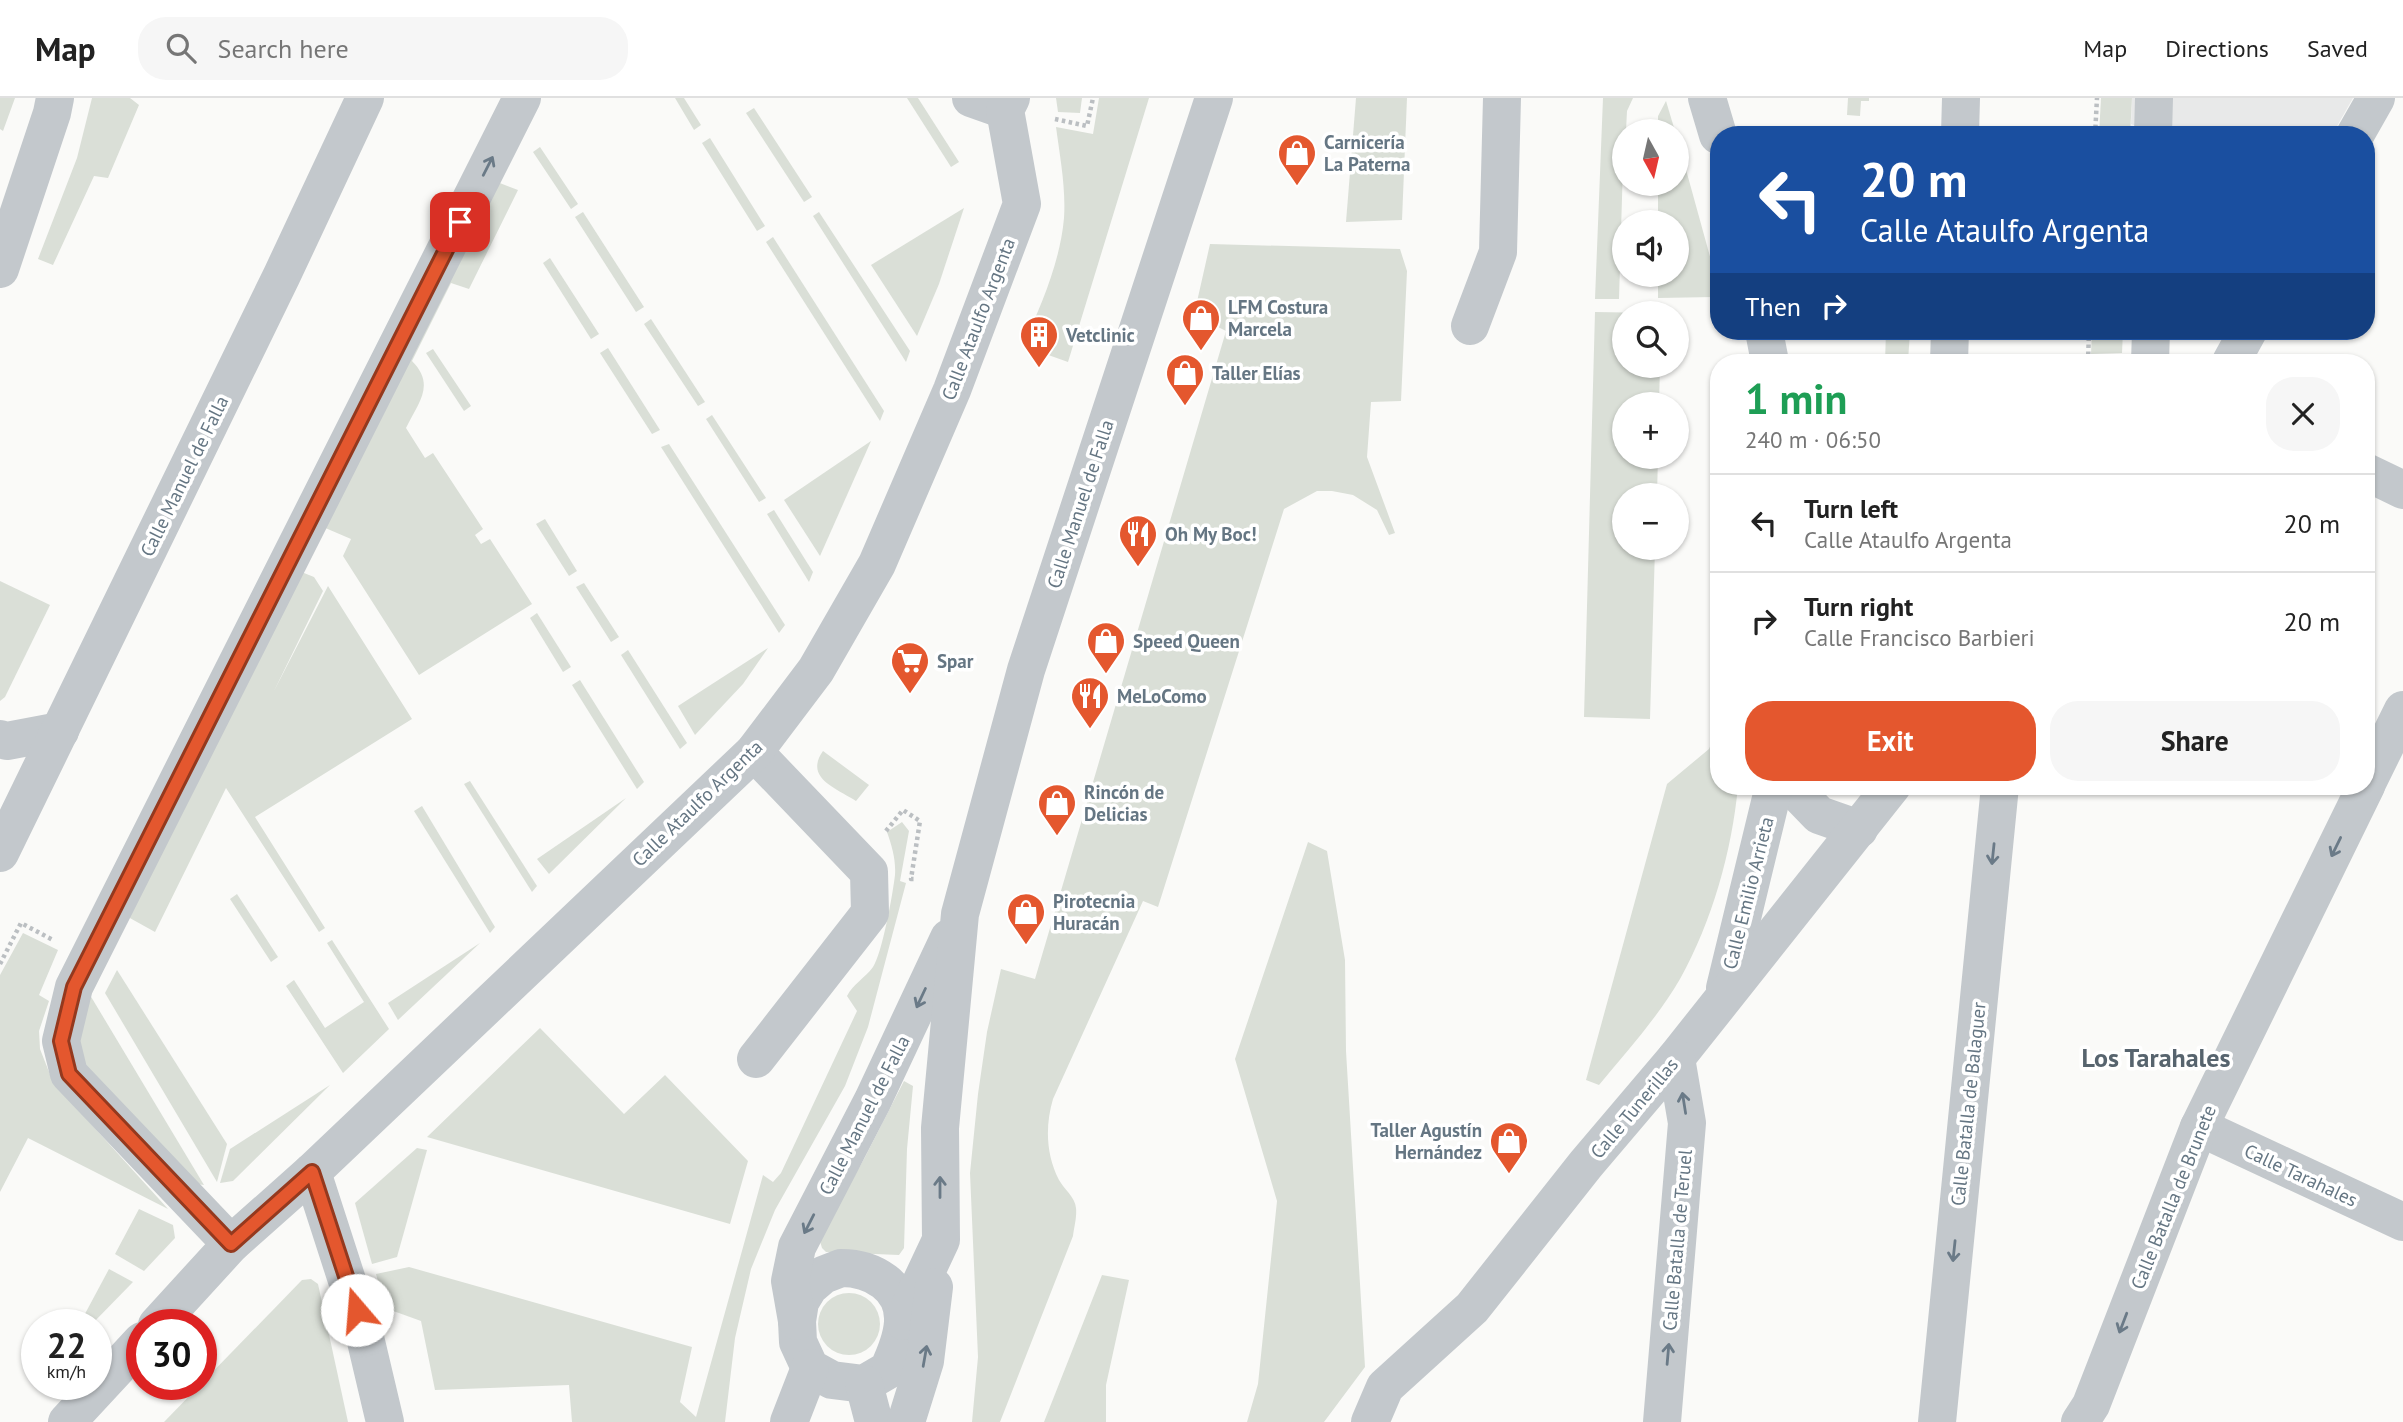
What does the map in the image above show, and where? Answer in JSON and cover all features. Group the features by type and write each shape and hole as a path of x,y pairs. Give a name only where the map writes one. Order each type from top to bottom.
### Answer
{"street":[{"path":"0,269 55,98"},
{"name":"Calle Manuel de Falla","path":"0,853 282,275 365,98"},
{"path":"231,1244 69,1074 61,1041 74,987 522,98"},
{"name":"Calle Manuel de Falla","path":"906,1422 925,1361 941,1240 940,1128 960,914 1026,670 1213,98"},
{"path":"1470,326 1498,252 1502,98"},
{"path":"1707,98 1715,126"},
{"path":"1960,126 1961,98"},
{"path":"2153,126 2154,98"},
{"path":"2360,126 2376,98"},
{"name":"Calle Ataulfo Argenta","path":"172,1309 231,1244 312,1172 754,752 816,670 877,564 952,390 1022,204 996,102"},
{"path":"2375,476 2403,490"},
{"name":"Calle Batalla de Brunete","path":"2375,768 2403,710"},
{"path":"0,739 8,741 60,731"},
{"path":"754,752 869,872 870,913 756,1059"},
{"name":"Calle Emilio Arrieta","path":"1722,1000 1772,795"},
{"path":"1800,795 1819,815 1858,829"},
{"name":"Calle Tunerillas","path":"1370,1422 1385,1387 1472,1308 1586,1164 1676,1058 1885,795"},
{"name":"Calle Batalla de Balaguer","path":"1937,1422 1999,795"},
{"name":"Calle Batalla de Brunete","path":"2080,1422 2091,1405 2199,1128 2362,795"},
{"name":"Calle Manuel de Falla","path":"797,1321 790,1281 797,1247 873,1100 960,914"},
{"name":"Calle Batalla de Teruel","path":"1662,1422 1687,1123 1676,1058"},
{"name":"Calle Tarahales","path":"2199,1128 2403,1222"},
{"path":"312,1172 365,1333 385,1422"},
{"name":"Calle Manuel de Falla","path":"903,1321 941,1240"},
{"path":"841,1268 859,1268 881,1277 894,1291 900,1303 903,1321 899,1345 888,1370 864,1384 832,1380 810,1368 798,1342 800,1302 809,1287 823,1275 841,1268"},
{"path":"67,1422 126,1358"},
{"path":"789,1422 810,1368"},
{"path":"864,1384 874,1422"}],"path":[{"path":"1055,119 1087,126 1093,98"},
{"path":"2095,126 2097,98"},
{"path":"886,831 904,810 920,821 911,879 916,879"},
{"path":"0,964 21,923 56,941"}],"shaded area":[{"path":"0,98 15,98 3,131 0,129"},
{"path":"92,98 130,98 139,105 108,178 94,176 53,265 38,259 77,158"},
{"path":"675,98 684,98 701,125 694,130"},
{"path":"907,98 918,98 959,162 951,167"},
{"path":"1056,98 1082,98 1080,113 1058,112"},
{"path":"1099,98 1149,98 1068,362 1023,346 1049,284 1062,235 1064,195 1056,127 1093,134"},
{"path":"1356,98 1407,98 1402,220 1346,222"},
{"path":"1603,98 1633,98 1627,119 1612,119 1612,196 1622,196 1622,210 1612,210 1612,287 1619,287 1619,299 1595,299"},
{"path":"1848,98 1869,98 1869,101 1861,101 1860,116 1847,115"},
{"path":"2101,98 2132,98 2130,126 2099,126"},
{"path":"2132,98 2353,98 2337,126 2131,124"},
{"path":"1666,101 1671,119 1658,119"},
{"path":"754,108 812,197 804,202 746,113"},
{"path":"710,138 765,226 757,231 702,143"},
{"path":"540,147 578,204 571,209 533,152"},
{"path":"492,180 518,190 469,289 451,283 412,361 423,378 424,386 420,402 406,428 425,458 433,453 483,529 475,535 481,544 490,539 532,604 419,675 343,556 351,539 323,527"},
{"path":"1689,180 1710,257 1710,297 1658,298 1658,287 1689,287 1689,210 1658,210 1658,196 1689,196"},
{"path":"964,208 939,284 917,336 871,265"},
{"path":"583,212 644,307 636,312 575,217"},
{"path":"819,212 910,351 906,362 813,216"},
{"path":"773,237 884,411 880,421 766,242"},
{"path":"1210,244 1400,249 1407,271 1401,401 1371,402 1367,457 1395,533 1389,535 1377,510 1353,495 1317,491 1284,509 1158,907 1143,901 1053,1099 1048,1130 1049,1151 1059,1180 1075,1204 1073,1236 1000,1422 972,1422 978,1357 970,1173 987,1032 1001,969 1035,979 1226,331 1194,315"},
{"path":"550,258 599,334 591,339 543,263"},
{"path":"1595,312 1612,312 1612,378 1660,378 1659,392 1612,392 1612,469 1658,469 1657,483 1612,483 1612,560 1655,560 1650,719 1584,717"},
{"path":"651,319 705,402 698,406 644,324"},
{"path":"1886,340 1909,340 1909,354 1885,354"},
{"path":"2092,340 2123,340 2122,353 2091,354"},
{"path":"608,348 660,430 652,434 600,353"},
{"path":"433,349 471,406 464,411 426,353"},
{"path":"712,415 766,498 759,502 706,419"},
{"path":"871,441 820,556 784,500"},
{"path":"669,444 785,625 779,633 661,447"},
{"path":"774,510 813,572 809,582 767,514"},
{"path":"545,519 577,571 569,576 536,524"},
{"path":"299,571 314,577 323,591 274,691 328,586 412,719 255,817 325,928 319,932 226,788 155,932 128,917"},
{"path":"0,581 50,605 5,697 0,701"},
{"path":"584,583 619,637 611,642 576,587"},
{"path":"537,613 571,667 563,672 530,618"},
{"path":"768,648 743,684 695,735 678,706"},
{"path":"628,650 687,743 680,749 621,655"},
{"path":"580,680 644,782 637,789 572,685"},
{"path":"1710,747 1710,795 1737,795 1731,836 1719,886 1702,934 1680,979 1642,1034 1599,1085 1586,1080 1667,784"},
{"path":"823,751 869,785 856,801 832,787 820,775 818,760"},
{"path":"470,781 537,886 532,892 464,784"},
{"path":"626,798 549,874 537,859"},
{"path":"422,806 495,927 490,933 414,811"},
{"path":"902,822 909,831 900,881 906,883 868,1027 845,1086 775,1210 751,1269 735,1338 725,1422 572,1422 569,1385 435,1390 421,1321 385,1308 376,1274 409,1267 692,1347 680,1402 696,1417 763,1175 773,1182 781,1173 857,1011 847,996 873,967 880,950 895,875 887,832"},
{"path":"1308,842 1327,851 1345,960 1346,1051 1365,1367 1324,1422 1247,1422 1258,1384 1277,1201 1235,1059"},
{"path":"237,894 278,957 271,962 230,899"},
{"path":"23,933 58,950 39,995 49,1001 39,1031 40,1049 53,1082 168,1209 28,1138 0,1192 0,975"},
{"path":"332,940 389,1029 343,1073 286,986 294,980 325,1028 364,1002 327,943"},
{"path":"480,943 398,1020 388,1003"},
{"path":"117,970 227,1144 217,1182 105,993"},
{"path":"90,995 204,1185 197,1184 81,1061 74,1026"},
{"path":"540,1028 624,1114 665,1075 748,1161 730,1224 427,1137"},
{"path":"904,1081 913,1086 907,1149 904,1248 899,1255 826,1252 819,1238"},
{"path":"330,1085 233,1181 220,1183 230,1149"},
{"path":"417,1148 427,1150 397,1257 372,1264 355,1203"},
{"path":"139,1209 173,1225 175,1238 144,1271 115,1254"},
{"path":"109,1269 133,1282 107,1309 88,1309"},
{"path":"1102,1275 1129,1280 1106,1385 1106,1422 1044,1422"},
{"path":"311,1279 318,1284 348,1422 164,1422 185,1400 217,1400 217,1367 302,1280"},
{"path":"843,1293 855,1293 871,1302 878,1312 878,1336 871,1346 855,1355 843,1355 832,1350 823,1341 818,1330 818,1318 823,1307 832,1298"}],"place":[{"name":"Carnicería La Paterna","path":"1297,187"},
{"name":"LFM Costura Marcela","path":"1201,352"},
{"name":"Vetclinic","path":"1039,369"},
{"name":"Taller Elías","path":"1185,407"},
{"name":"Oh My Boc!","path":"1138,568"},
{"name":"Speed Queen","path":"1106,675"},
{"name":"Spar","path":"910,695"},
{"name":"MeLoComo","path":"1090,730"},
{"name":"Rincón de Delicias","path":"1057,837"},
{"name":"Pirotecnia Huracán","path":"1026,946"},
{"name":"Taller Agustín Hernández","path":"1509,1175"}],"district":[{"name":"Los Tarahales","path":"2156,1058"}],"route":[{"path":"357,1310 312,1172 231,1244 69,1074 61,1041 74,987 460,222"}]}
